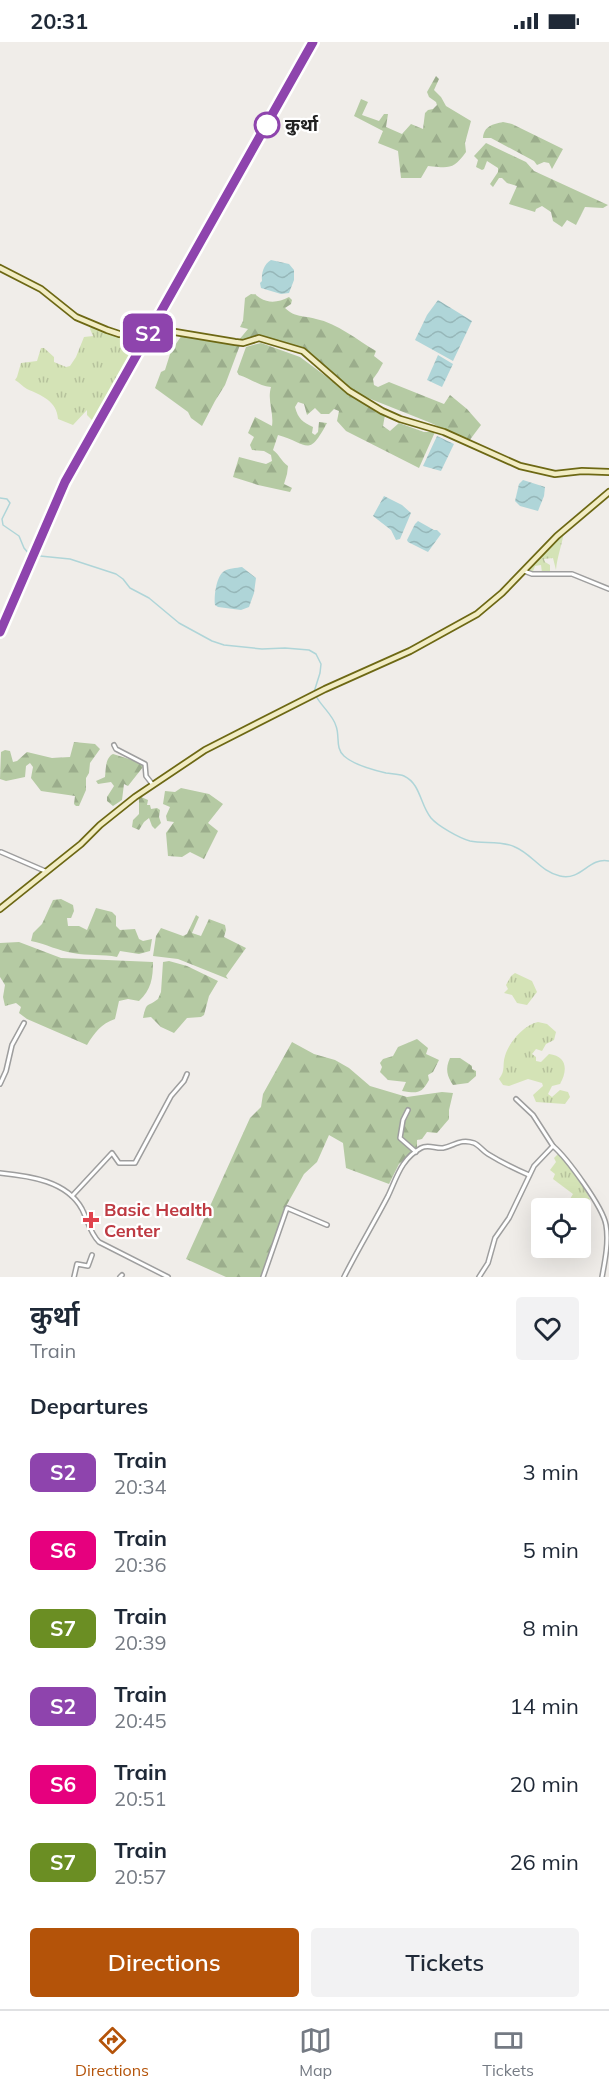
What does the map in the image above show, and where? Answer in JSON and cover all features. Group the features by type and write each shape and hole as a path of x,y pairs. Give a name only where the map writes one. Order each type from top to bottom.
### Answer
{"main road":[{"path":"0,268 41,289 76,317 107,330 128,335 149,325 169,331 243,343 259,338 303,351 345,388 382,411 454,436 520,466 555,474 582,471 609,472"},
{"path":"0,909 81,844 135,796 216,745 325,689 395,658 477,614 524,571 557,536 609,492"}],"street":[{"path":"524,571 532,574 572,574 609,589"},
{"path":"114,745 116,749 145,764 146,776 153,785"},
{"path":"1,852 45,871"},
{"path":"0,1084 6,1071 12,1045 24,1023"},
{"path":"72,1196 112,1153 118,1162 135,1164 171,1096 187,1074"},
{"path":"516,1099 533,1115 553,1146 583,1182 606,1223 607,1244 602,1277"},
{"path":"408,1110 403,1120 400,1138 416,1152"},
{"path":"344,1277 388,1195 398,1171 408,1157 425,1146 443,1148 456,1142 470,1142 507,1166 529,1175"},
{"path":"480,1277 488,1263 495,1239 509,1218 529,1175 537,1162 553,1146"},
{"path":"0,1173 55,1184 64,1189 80,1206 92,1234 99,1242 168,1277"},
{"path":"263,1277 287,1208 327,1225"},
{"path":"74,1277 77,1264 88,1266 92,1255"}],"green space":[{"path":"436,76 439,79 434,90 446,106 471,121 465,143 466,152 454,165 428,166 421,178 401,178 398,151 378,143 383,131 354,116 361,99 368,102 362,115 379,121 384,114 388,114 386,127 402,134 411,124 423,129 425,113 437,105 427,92"},
{"path":"503,122 512,124 563,149 552,169 549,163 544,162 537,165 534,161 491,138 483,138 487,128"},
{"path":"486,143 526,162 534,171 608,205 603,208 585,207 576,225 567,220 562,227 553,221 551,212 542,206 535,212 509,204 517,186 499,178 493,187 490,184 498,168 487,161 484,169 476,167 478,160 474,156"},
{"path":"256,294 271,302 289,297 292,300 291,304 285,308 289,311 296,315 332,324 376,351 374,356 383,363 373,379 374,385 378,387 389,382 444,404 450,395 481,425 469,441 358,394 304,349 261,336 238,341 248,329 240,327 243,321 245,298"},
{"path":"91,325 126,337 144,330 125,371 94,422 87,415 87,410 73,425 58,419 55,408 43,396 15,380 21,363 37,361 41,348 54,357 54,362 66,367 70,366 84,337 93,336"},
{"path":"182,335 240,345 225,385 202,426 191,418 188,412 155,388 161,372 165,370 171,351"},
{"path":"261,343 300,357 351,395 385,415 383,426 390,431 399,423 424,432 435,432 419,468 346,431 337,421 339,411 334,409 329,414 321,414 315,408 307,415 304,404 298,402 295,407 299,417 313,427 312,433 315,435 318,432 319,422 327,423 316,441 307,446 278,435 273,450 288,466 284,484 292,488 290,492 233,477 239,457 266,464 272,461 271,455 264,451 252,450 250,445 254,437 248,433 255,417 272,426 271,387 259,384 237,372 246,347"},
{"path":"564,532 556,570 553,558 544,559 550,565 550,572 542,573 541,565 535,566 532,574 527,573 526,569"},
{"path":"74,742 95,744 100,749 90,763 86,790 79,806 74,804 75,796 41,791 31,778 33,767 30,763 26,766 25,777 6,781 0,779 1,752 5,750 10,751 13,762 27,752 52,758 70,757"},
{"path":"113,754 142,763 143,767 128,786 124,784 122,800 113,806 107,801 107,797 114,786 111,782 98,784 96,781 105,777 107,761"},
{"path":"181,788 209,794 223,804 208,823 218,831 204,859 190,852 182,857 168,856 166,833 174,822 167,821 166,816 170,807 163,804 165,791 175,792"},
{"path":"139,796 148,800 147,805 150,805 151,809 160,810 161,823 155,829 149,818 139,830 132,827 133,820 139,814"},
{"path":"61,899 73,905 74,911 71,918 67,918 68,926 79,926 87,930 96,908 112,912 116,916 116,926 120,930 135,929 139,939 143,941 152,939 150,951 139,954 120,951 117,957 68,952 31,941 33,933 42,924 53,900"},
{"path":"196,915 199,917 192,933 201,936 209,919 225,925 224,937 246,948 226,976 228,979 178,959 153,956 156,936 161,928 183,936 187,934"},
{"path":"19,942 61,958 153,962 150,983 146,993 139,1001 128,999 119,1001 115,1019 99,1029 87,1045 27,1019 19,1013 21,1007 16,1003 5,1006 3,997 5,985 0,977 0,943"},
{"path":"169,961 187,966 218,981 209,996 204,1015 187,1018 174,1033 161,1027 151,1017 143,1018 146,1007 158,999 161,992 163,962"},
{"path":"515,973 532,981 537,992 527,1005 517,1003 512,995 504,993 508,989 506,985"},
{"path":"538,1022 547,1024 556,1032 554,1040 546,1044 542,1051 536,1049 532,1054 536,1057 536,1061 541,1062 549,1054 555,1055 564,1064 563,1079 560,1084 552,1086 548,1094 552,1097 560,1090 568,1092 570,1097 565,1104 536,1102 533,1095 543,1086 542,1083 528,1079 509,1086 503,1085 499,1079 505,1056 514,1040 522,1030"},
{"path":"417,1039 428,1048 426,1054 439,1060 433,1072 428,1075 429,1080 421,1091 402,1091 406,1082 388,1080 380,1072 382,1067 380,1063 383,1059 393,1056 398,1047"},
{"path":"292,1042 314,1054 335,1060 349,1068 370,1086 407,1097 442,1092 453,1093 449,1119 437,1133 427,1132 422,1139 417,1140 417,1149 399,1164 389,1184 346,1168 343,1143 329,1135 317,1162 304,1174 285,1208 261,1277 226,1277 186,1259 250,1118 261,1107 263,1094"},
{"path":"450,1058 460,1058 472,1066 472,1069 476,1071 476,1076 468,1083 453,1085 447,1072"},
{"path":"558,1154 580,1181 589,1198 571,1198 573,1194 553,1179 555,1174 550,1170 556,1162 554,1158"}],"water":[{"path":"271,260 289,264 294,270 294,280 289,293 281,294 261,288 264,269"},
{"path":"438,300 472,321 453,361 415,340 427,315"},
{"path":"438,355 453,364 442,387 427,380"},
{"path":"437,436 454,444 441,471 423,466"},
{"path":"523,480 545,487 538,511 520,506 515,501 519,484"},
{"path":"384,496 402,505 411,513 400,539 396,540 391,530 373,516"},
{"path":"418,521 441,534 428,552 407,540"},
{"path":"242,567 256,578 249,607 241,610 218,607 215,605 215,597 221,575 227,570"}],"waterway":[{"path":"0,498 7,499 10,503 2,519 3,525 19,536 30,555 70,559 116,574 130,588 149,598 179,623 212,641 224,645 262,649 309,650 316,654 321,664 314,692"},
{"path":"316,696 334,722 341,753 364,767 402,775 410,780 417,789 427,813 438,825 470,841 515,847 547,871 560,876 568,877 596,862 609,861"}],"railway":[{"path":"0,632 65,482 313,42"}],"train":[{"name":"S2","path":"0,632 65,482 313,42"}],"place":[{"name":"कुर्था","path":"267,125"},
{"name":"Basic Health Center","path":"91,1220"}]}
